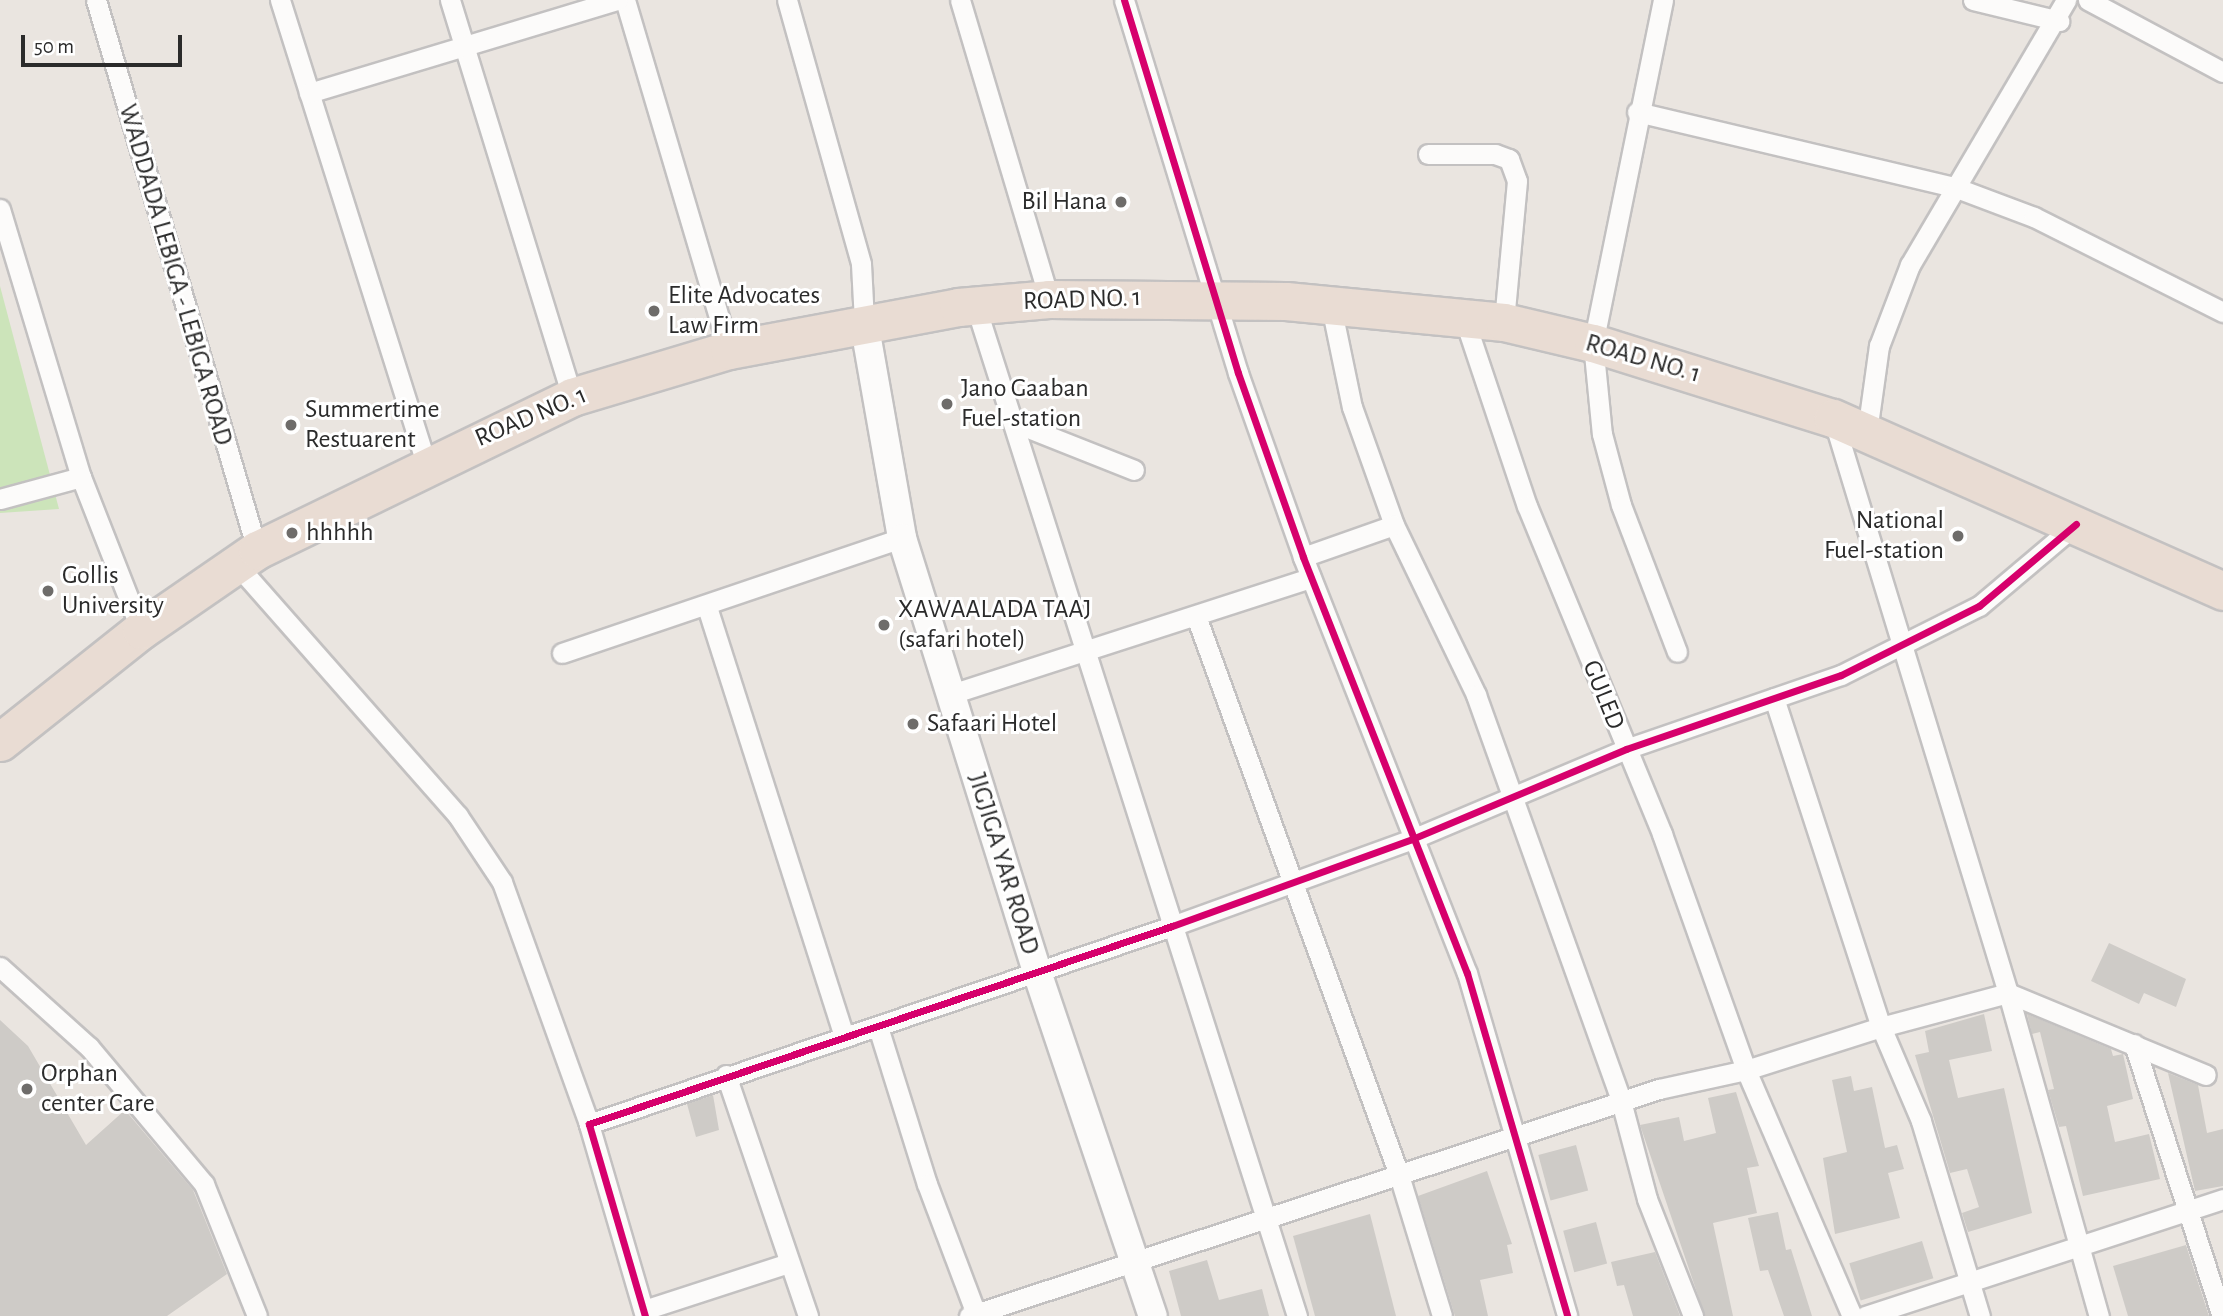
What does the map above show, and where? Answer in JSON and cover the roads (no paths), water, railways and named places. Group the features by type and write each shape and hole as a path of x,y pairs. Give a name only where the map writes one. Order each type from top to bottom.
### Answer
{"highway":[{"name":"ROAD NO. 1","path":"0,742 141,630 247,558 426,463 572,397 729,350 975,304 1049,299 1216,297 1504,322 1592,343 1833,418 2223,591"}],"street":[{"name":"WADDADA LEBIGA - LEBIGA ROAD","path":"96,0 247,558"},
{"path":"281,0 426,463"},
{"path":"450,0 572,397"},
{"path":"309,93 617,0"},
{"path":"625,0 729,350"},
{"path":"787,0 861,264 864,323"},
{"path":"960,0 1049,299"},
{"path":"1124,0 1216,297 1303,557 1412,839 1467,972 1518,1139 1567,1316"},
{"path":"1664,0 1637,112 1592,343 1602,434 1621,505 1676,652"},
{"path":"1973,0 2059,21"},
{"path":"1867,432 1879,346 1910,265 1954,187 2059,21 2066,0"},
{"path":"2088,0 2223,72"},
{"path":"1637,112 1954,187 2034,217 2223,312"},
{"path":"1428,154 1495,153 1509,159 1517,181 1504,322"},
{"path":"0,209 81,477 141,630"},
{"path":"975,304 1297,1316"},
{"path":"1331,306 1352,407 1394,525 1476,695 1621,1101 1647,1199 1693,1316"},
{"name":"GULED","path":"1464,318 1527,506 1662,834 1746,1070 1852,1316"},
{"name":"JIGJIGA YAR ROAD","path":"864,323 902,538 1036,969 1153,1316"},
{"path":"1833,418 1900,649 2008,993 2099,1316"},
{"path":"1013,422 1135,470"},
{"path":"0,499 81,477"},
{"path":"589,1124 726,1075 878,1027 1036,969 1172,926 1412,839 1626,749 1774,698 1900,649 1979,607 2076,524"},
{"path":"1303,557 1394,525"},
{"path":"562,653 707,607 902,538"},
{"path":"247,558 458,817 502,881 589,1124 645,1313 789,1263"},
{"path":"951,694 1311,578"},
{"path":"707,607 844,1036"},
{"path":"1196,616 1399,1175 1442,1316"},
{"path":"1774,698 1881,1027 1921,1121 1980,1316"},
{"path":"0,967 89,1047 204,1184 257,1316"},
{"path":"878,1027 927,1184 974,1315 1399,1175 1518,1139 1621,1101 1746,1070 1881,1027 2008,993 2206,1075"},
{"path":"2134,1044 2222,1316"},
{"path":"726,1075 808,1316"},
{"path":"1865,1316 2223,1199"}],"place":[{"name":"Bil Hana","path":"1121,202"},
{"name":"Elite Advocates Law Firm","path":"654,311"},
{"name":"Jano Gaaban Fuel-station","path":"947,404"},
{"name":"Summertime Restuarent","path":"291,425"},
{"name":"hhhhh","path":"292,533"},
{"name":"National Fuel-station","path":"1958,536"},
{"name":"Gollis University","path":"48,591"},
{"name":"XAWAALADA TAAJ (safari hotel)","path":"884,625"},
{"name":"Safaari Hotel","path":"913,724"},
{"name":"Orphan center Care","path":"27,1089"}]}
